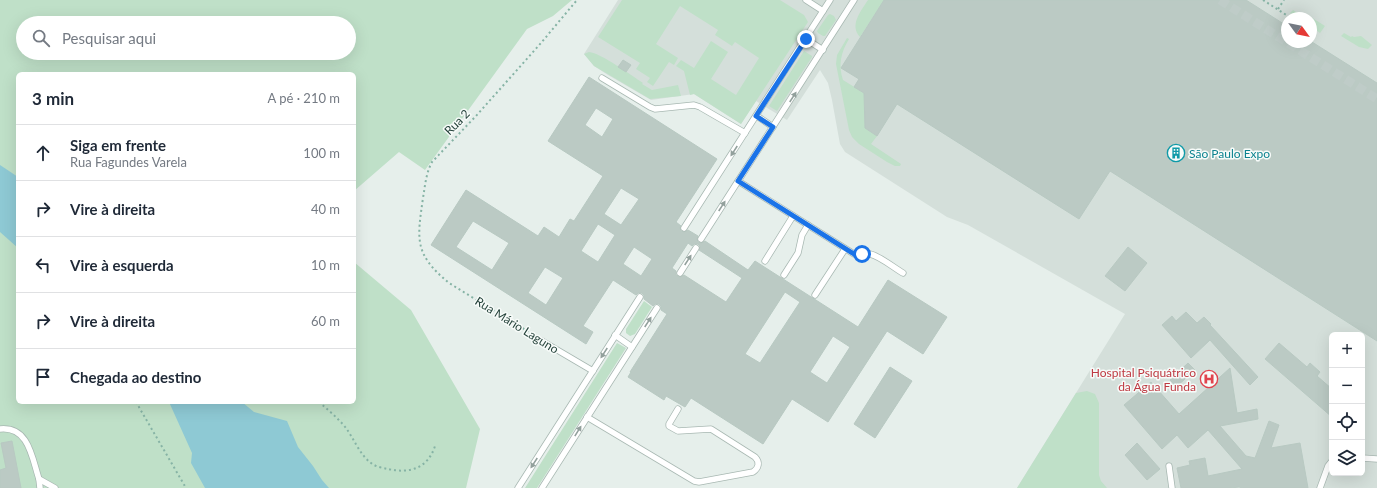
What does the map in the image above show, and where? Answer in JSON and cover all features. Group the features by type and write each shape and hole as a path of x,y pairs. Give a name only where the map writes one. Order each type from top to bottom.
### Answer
{"lane":[{"path":"806,0 823,11"},
{"path":"684,228 830,0"},
{"path":"701,239 854,0"},
{"path":"806,39 823,50"},
{"path":"602,78 655,109 694,105 700,106 745,133"},
{"path":"756,116 773,127"},
{"path":"738,181 856,255 866,253 872,254 903,273"},
{"path":"765,261 793,216"},
{"path":"784,275 798,253 802,235 808,225"},
{"path":"680,273 696,248"},
{"path":"815,295 845,248"},
{"path":"518,488 640,297"},
{"path":"542,488 657,308"},
{"path":"615,335 632,347"},
{"name":"Rua Mário Laguno","path":"542,341 593,371"},
{"path":"587,417 694,481 699,482 752,472 758,467 758,460 755,457 712,429 678,431 669,426 678,409"},
{"path":"0,429 16,430 22,437 30,450 40,488"},
{"path":"1365,458 1377,459"},
{"path":"1320,488 1329,465"},
{"path":"1169,466 1172,488"},
{"path":"38,479 55,488"}],"path":[{"name":"Rua 2","path":"443,278 425,258 418,240 428,168 436,156 476,116 577,0"},
{"path":"1262,0 1282,12"},
{"path":"1278,9 1284,0"},
{"name":"Rua Mário Laguno","path":"443,278 542,341"},
{"path":"137,404 186,488"},
{"path":"321,404 346,427 365,457 371,463 380,468 401,472 417,467 426,463 435,446"}],"shaded area":[{"name":"São Paulo Expo","path":"618,0 1377,0 1377,488 1017,488 1125,314 968,225 947,217 845,152 840,144 828,83 820,70 787,120 756,101 741,124 694,94 651,100 594,66 584,54"}],"green space":[{"path":"0,0 572,0 553,16 527,29 425,170 399,152 356,189 356,72 16,72 16,404 356,404 356,264 411,310 480,429 466,488 0,488"},
{"path":"622,0 780,0 804,15 808,22 741,124 694,94 690,95 684,71 676,66 681,60 694,68 711,41 728,52 711,79 736,95 759,58 735,42 732,46 715,35 718,30 680,6 656,44 678,58 674,65 669,62 653,86 647,82 650,78 636,69 640,63 598,37"},
{"path":"868,0 884,0 860,37 856,28 857,18"},
{"path":"830,14 834,16 836,20 825,36 823,36 817,31"},
{"path":"1317,21 1325,26 1320,33 1317,31"},
{"path":"1344,33 1351,37 1361,36 1372,45 1368,49 1359,47 1341,36"},
{"path":"847,38 849,39 841,59 841,74 843,80 864,93 865,128 877,136 871,144 901,164 900,166 895,166 887,162 859,144 852,137 849,130 836,64 837,55"},
{"path":"804,51 812,57 777,111 769,106"},
{"path":"589,52 608,60 652,90 678,85 681,96 650,99 594,66 584,54"},
{"path":"644,301 652,307 635,334 630,336 626,333 626,329"},
{"path":"617,343 626,348 537,488 525,488"},
{"path":"1087,391 1095,394 1099,403 1099,475 1101,481 1107,488 1017,488 1076,393"}],"water":[{"path":"0,165 16,176 16,246 0,232"},
{"path":"170,404 244,404 254,412 287,421 298,447 329,488 205,488 191,463 192,453"}],"building":[{"name":"São Paulo Expo","path":"884,0 1246,0 1281,22 1281,48 1317,48 1317,45 1377,83 1377,341 1110,171 1079,219 897,104 877,136 865,128 864,93 854,87 859,79 841,68"},
{"path":"623,60 631,65 626,72 618,67"},
{"path":"589,77 717,159 676,222 681,226 681,231 684,232 688,230 698,236 698,242 701,243 705,241 748,270 755,261 858,327 888,280 947,317 923,354 887,331 828,422 792,399 763,444 691,398 685,407 666,396 664,400 628,377 667,314 661,310 661,306 659,304 655,304 653,306 644,299 644,295 642,293 638,293 636,295 613,280 583,326 593,332 586,344 431,245 466,190 538,236 544,227 559,237 570,219 574,221 603,176 548,141","holes":["596,108 613,119 602,137 585,125","621,188 639,199 621,225 604,214","473,221 509,243 492,270 456,247","598,224 615,235 598,262 581,251","688,243 692,246 694,244 698,244 700,246 699,250 742,278 726,302 684,275 680,277 676,275 676,271 672,268","634,247 652,259 641,276 623,264","545,267 563,278 546,305 528,293","785,292 800,302 760,363 745,354","833,336 850,347 827,383 810,372"]},
{"path":"1128,247 1147,263 1125,291 1105,276"},
{"path":"1186,312 1197,323 1204,317 1258,377 1250,385 1210,340 1191,358 1162,325 1172,316 1176,321"},
{"path":"1279,343 1307,367 1310,363 1320,372 1317,376 1329,386 1329,414 1265,359"},
{"path":"1188,363 1195,370 1176,387 1170,380"},
{"path":"890,367 912,381 875,438 854,424"},
{"path":"1230,368 1237,413 1257,409 1258,419 1220,426 1246,456 1255,458 1269,421 1279,425 1271,448 1300,443 1308,488 1181,488 1177,468 1190,465 1189,461 1205,458 1208,476 1242,469 1208,430 1188,448 1177,435 1162,449 1124,405 1151,382 1179,414"},
{"path":"12,441 21,488 0,488 0,470 6,468 1,443"},
{"path":"1137,443 1160,469 1147,480 1125,455"}],"tunnel":[{"path":"1220,0 1377,99"}],"place":[{"name":"São Paulo Expo","path":"1176,153"},
{"name":"Hospital Psiquátrico da Água Funda","path":"1209,379"}],"route":[{"path":"806,39 756,116 773,127 738,181 854,254 862,254"}]}
